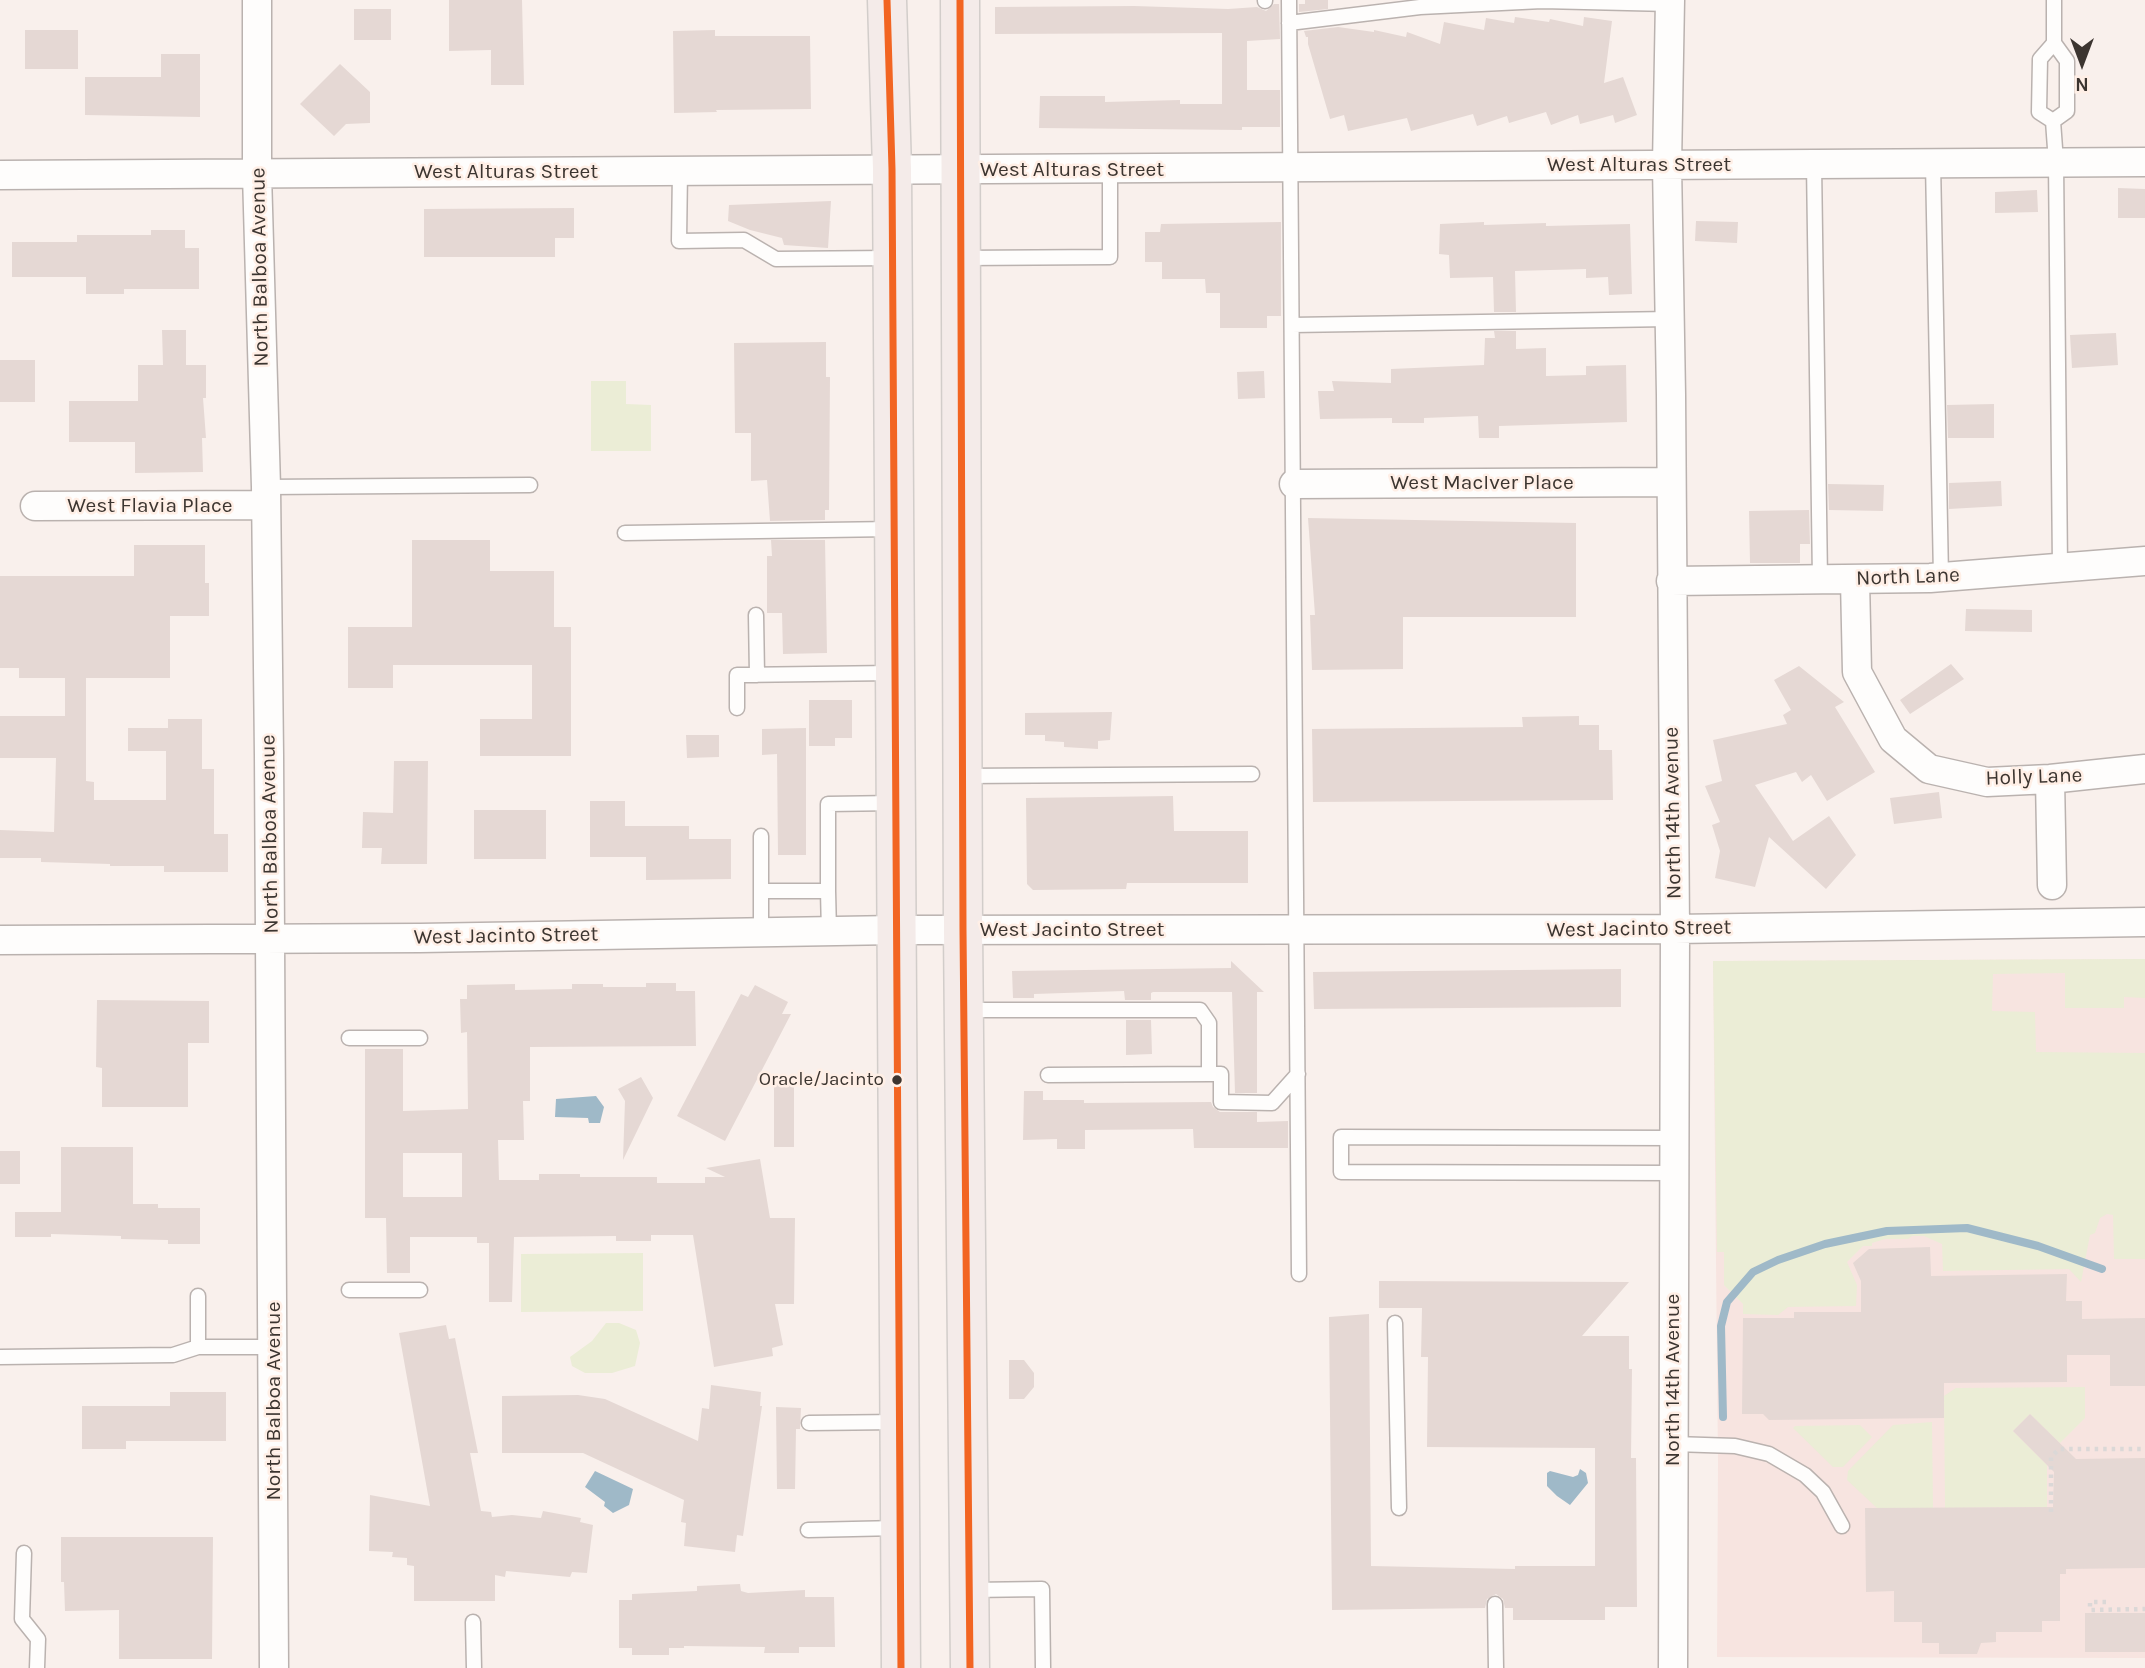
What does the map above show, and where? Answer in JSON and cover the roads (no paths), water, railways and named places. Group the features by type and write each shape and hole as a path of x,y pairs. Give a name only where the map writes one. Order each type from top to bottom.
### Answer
{"main road":[{"path":"887,0 892,169 901,1668"},
{"path":"960,0 962,776 970,1668"}],"street":[{"name":"North Balboa Avenue","path":"257,0 257,174 266,496 271,939 274,1668"},
{"name":"North 14th Avenue","path":"1670,2 1668,165 1675,929 1673,1668"},
{"name":"West Alturas Street","path":"0,175 2145,162"},
{"name":"West MacIver Place","path":"1294,484 1670,482"},
{"name":"West Flavia Place","path":"35,506 266,496"},
{"name":"North Lane","path":"1671,581 1941,577 2145,561"},
{"name":"Holly Lane","path":"1854,580 1857,672 1892,739 1929,769 1987,782 2050,779 2145,769"},
{"path":"2050,779 2052,885"},
{"name":"West Jacinto Street","path":"0,940 897,930 1675,929 2145,922"}],"lane":[{"path":"1290,0 1299,1275"},
{"path":"2053,121 2067,111 2067,61 2054,43 2054,0"},
{"path":"1290,23 1420,7 1542,1 1670,2"},
{"path":"2053,121 2039,112 2040,59 2054,43"},
{"path":"2053,121 2056,162 2060,568"},
{"path":"1933,163 1941,577"},
{"path":"1814,164 1820,580"},
{"path":"960,258 1110,257 1110,169"},
{"path":"680,171 679,241 744,240 776,259 892,258"},
{"path":"1292,324 1670,319"},
{"path":"266,496 530,485"},
{"path":"625,533 893,529"},
{"path":"756,615 757,675"},
{"path":"737,708 737,675 894,673"},
{"path":"962,776 1252,774"},
{"path":"829,932 828,804 895,803"},
{"path":"761,836 761,933"},
{"path":"761,891 828,891"},
{"path":"964,1010 1200,1010 1209,1023 1209,1074"},
{"path":"349,1038 420,1038"},
{"path":"1048,1075 1222,1074 1221,1102 1272,1103 1298,1074"},
{"path":"1674,1138 1341,1137 1341,1172 1674,1173"},
{"path":"349,1290 420,1290"},
{"path":"198,1296 198,1347"},
{"path":"1395,1322 1399,1508"},
{"path":"0,1357 173,1355 198,1347 273,1347"},
{"path":"809,1423 900,1422"},
{"path":"1674,1444 1735,1447 1769,1454 1805,1475 1823,1492 1842,1526"},
{"path":"808,1530 900,1528"},
{"path":"24,1553 22,1619 38,1639 37,1668"},
{"path":"970,1590 1042,1589 1043,1668"},
{"path":"1495,1604 1496,1668"},
{"path":"473,1622 474,1668"}],"water":[{"path":"596,1096 604,1107 600,1123 589,1123 588,1118 555,1117 556,1099"},
{"path":"1580,1469 1586,1473 1588,1483 1570,1505 1547,1486 1547,1473 1550,1471 1573,1477 1578,1475"},
{"path":"595,1471 633,1489 629,1505 613,1513 604,1506 605,1502 585,1487"}],"waterway":[{"path":"1723,1417 1721,1326 1727,1302 1753,1272 1778,1260 1825,1244 1887,1231 1967,1228 2038,1246 2102,1269"}],"place":[{"name":"Oracle/Jacinto","path":"897,1080"}]}
